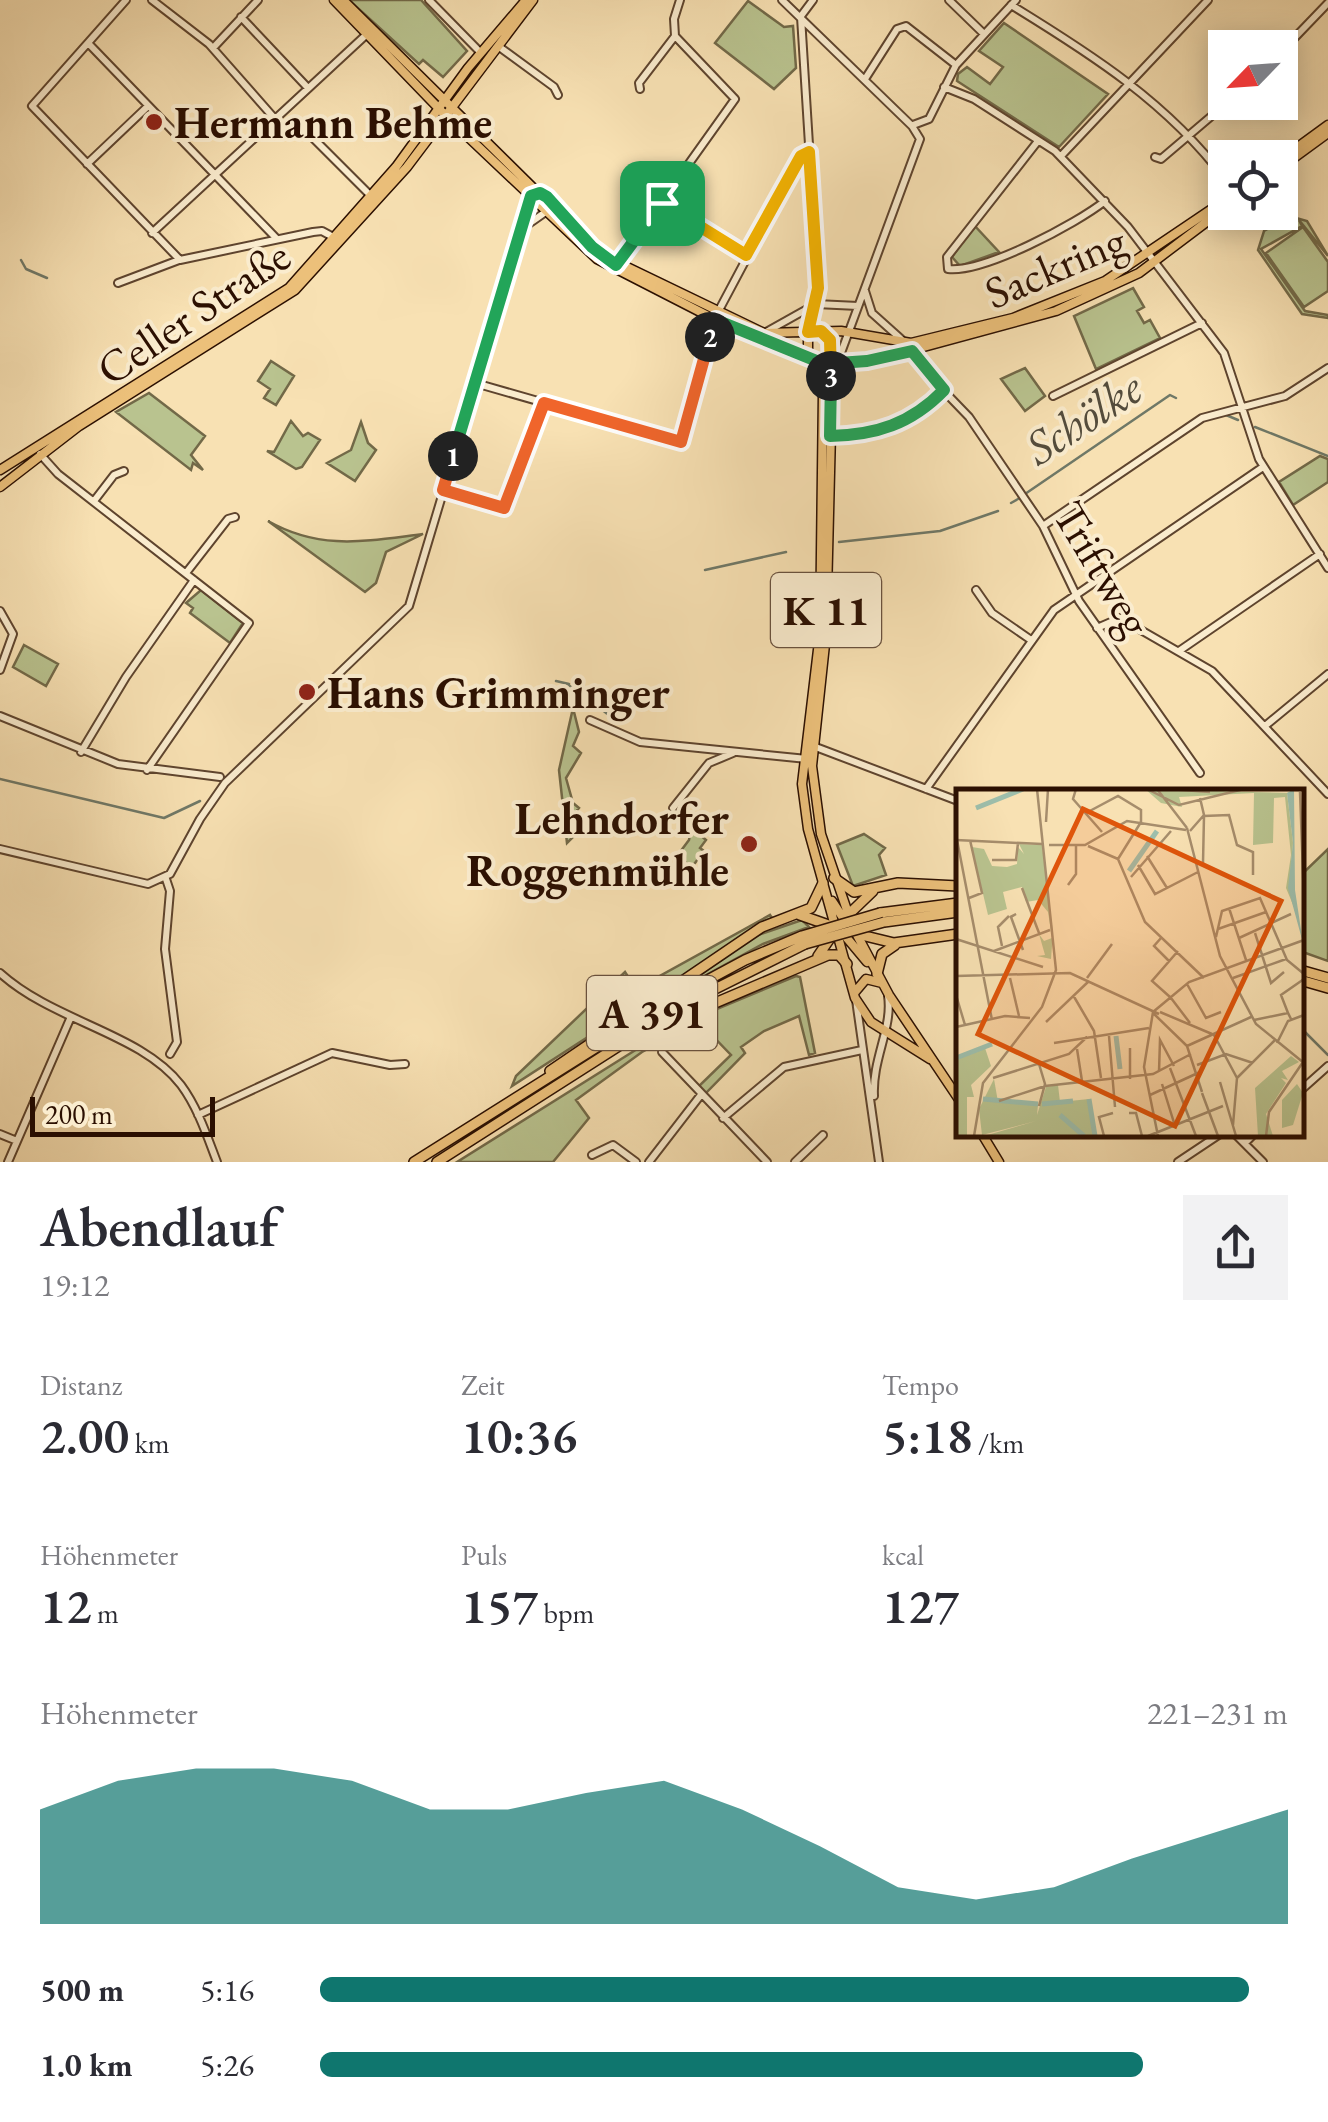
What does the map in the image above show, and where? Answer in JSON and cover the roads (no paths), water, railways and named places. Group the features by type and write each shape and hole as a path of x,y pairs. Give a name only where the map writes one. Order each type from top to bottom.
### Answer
{"highway":[{"path":"835,882 854,892 890,884 956,886"},
{"path":"508,1103 762,927 815,905 824,883"},
{"path":"808,964 831,943 862,898 890,884"},
{"name":"A 391","path":"414,1162 694,987 804,940 882,918 956,903"},
{"name":"A 391","path":"882,918 956,912"},
{"path":"792,916 845,925 880,942 956,934"},
{"name":"A 391","path":"437,1162 715,986 804,940"},
{"path":"878,976 882,954 905,942"},
{"path":"629,1039 833,954 846,960"},
{"path":"1303,971 1328,978"},
{"path":"1303,981 1328,988"}],"main road":[{"path":"334,0 447,117 608,266 810,360 832,365"},
{"path":"343,0 547,197 592,247 616,265 717,316"},
{"name":"Celler Straße","path":"368,203 447,117 530,0"},
{"path":"481,54 496,46"},
{"name":"Celler Straße","path":"0,487 43,458 80,426 272,308 359,216 481,54"},
{"name":"Celler Straße","path":"476,76 481,54"},
{"path":"1298,147 1328,125"},
{"path":"1298,155 1328,133"},
{"name":"Sackring","path":"1151,257 1208,213"},
{"name":"Sackring","path":"832,365 896,355 1055,304 1151,257 1208,219"},
{"name":"Celler Straße","path":"0,470 274,300 338,241"},
{"name":"K 11","path":"821,331 832,343 826,622 808,759 806,819 824,883"},
{"name":"K 11","path":"808,332 810,360 823,392 820,633 810,746"},
{"path":"767,337 848,332 912,347"},
{"name":"K 11","path":"808,759 816,810 845,925 846,960"},
{"path":"824,883 845,925"},
{"name":"K 11","path":"845,925 888,992"},
{"path":"846,960 855,997 868,1019 926,1055 944,1076"},
{"path":"855,997 863,980 878,976"},
{"path":"888,992 956,1095"},
{"path":"984,1137 999,1162"}],"street":[{"path":"126,0 32,106 180,260"},
{"path":"152,0 213,48 275,118"},
{"path":"213,48 258,0"},
{"path":"429,0 481,54"},
{"path":"616,265 735,99 675,36 674,18 680,0"},
{"path":"782,0 865,78 920,139 917,156 838,361 832,365"},
{"path":"808,332 816,304 801,16 813,0"},
{"path":"949,0 984,34"},
{"path":"1061,156 1208,0"},
{"path":"1298,34 1328,1"},
{"path":"912,126 929,119 956,65 1013,3 1130,83 1189,136 1208,159"},
{"path":"242,17 308,88"},
{"path":"865,78 897,29 906,26 956,65"},
{"path":"152,233 366,34"},
{"path":"640,88 638,83 675,36"},
{"path":"88,43 277,238"},
{"path":"496,46 554,87 558,96"},
{"path":"944,87 974,99 1061,156 1151,257 1224,353 1263,467 1328,568"},
{"path":"87,164 147,108"},
{"path":"1155,157 1161,159 1208,119"},
{"path":"309,134 368,203"},
{"path":"1038,141 956,242 946,260 948,270 978,263 1035,240 1104,201"},
{"path":"475,383 681,442 717,316 801,156 809,152"},
{"path":"170,1054 177,1040 165,949 166,879 225,783 409,606 519,231 531,196 540,193 547,197"},
{"path":"662,203 746,255"},
{"path":"519,231 547,211"},
{"path":"118,283 180,260 277,238 322,231 338,241"},
{"name":"Triftweg","path":"864,289 872,313 912,347 968,417 1043,526 1097,628 1200,774"},
{"path":"767,337 816,304 858,306"},
{"path":"1052,396 1202,324"},
{"path":"1043,526 1202,418 1285,396 1328,368"},
{"path":"830,436 886,430 924,410 944,390"},
{"path":"443,490 506,508 544,403"},
{"path":"36,448 94,501 249,623 147,770"},
{"path":"926,789 1047,617 1075,592 1263,467"},
{"path":"94,501 114,475 124,471"},
{"path":"186,574 235,517"},
{"path":"1179,652 1320,554"},
{"path":"81,752 120,686 194,580"},
{"path":"976,590 992,613 1031,640"},
{"path":"0,611 12,634 0,670"},
{"path":"1097,628 1120,618 1212,670 1328,794"},
{"path":"1265,726 1328,674"},
{"path":"0,716 81,752 147,770 220,777"},
{"path":"590,720 632,740 808,759"},
{"path":"810,746 956,801"},
{"path":"673,808 709,763 734,753"},
{"path":"0,849 148,884 166,879"},
{"path":"0,972 39,1004 139,1049 167,1070 198,1115 217,1162"},
{"path":"873,1112 888,992"},
{"path":"855,997 879,1162"},
{"path":"8,1162 70,1020"},
{"path":"723,1118 784,1067 862,1050"},
{"path":"662,1052 767,1162"},
{"path":"198,1115 332,1053 390,1065 405,1064"},
{"path":"1303,1088 1328,1066"},
{"path":"866,1069 874,1080"},
{"path":"648,1162 700,1096"},
{"path":"0,1134 16,1141"},
{"path":"795,1162 822,1135"},
{"path":"1178,1162 1216,1137"},
{"path":"1238,1137 1263,1162"},
{"path":"1245,1143 1251,1137"},
{"path":"592,1154 613,1145 636,1162"},
{"path":"1192,1153 1197,1162"}],"waterway":[{"path":"21,260 26,269 47,278"},
{"name":"Schölke","path":"1025,494 1170,395 1176,398"},
{"name":"Schölke","path":"1226,415 1238,420"},
{"name":"Schölke","path":"1255,427 1328,456"},
{"name":"Schölke","path":"1011,503 1018,499"},
{"name":"Schölke","path":"839,542 940,531 998,511"},
{"name":"Schölke","path":"705,570 786,552"},
{"name":"Schölke","path":"556,681 569,684"},
{"path":"567,684 578,692"},
{"path":"586,697 615,720"},
{"name":"Schölke","path":"0,779 164,818 200,801"},
{"path":"1303,1030 1328,1055"}],"place":[{"name":"Hermann Behme","path":"154,122"},
{"name":"Hans Grimminger","path":"307,692"},
{"name":"Lehndorfer Roggenmühle","path":"749,844"}]}
